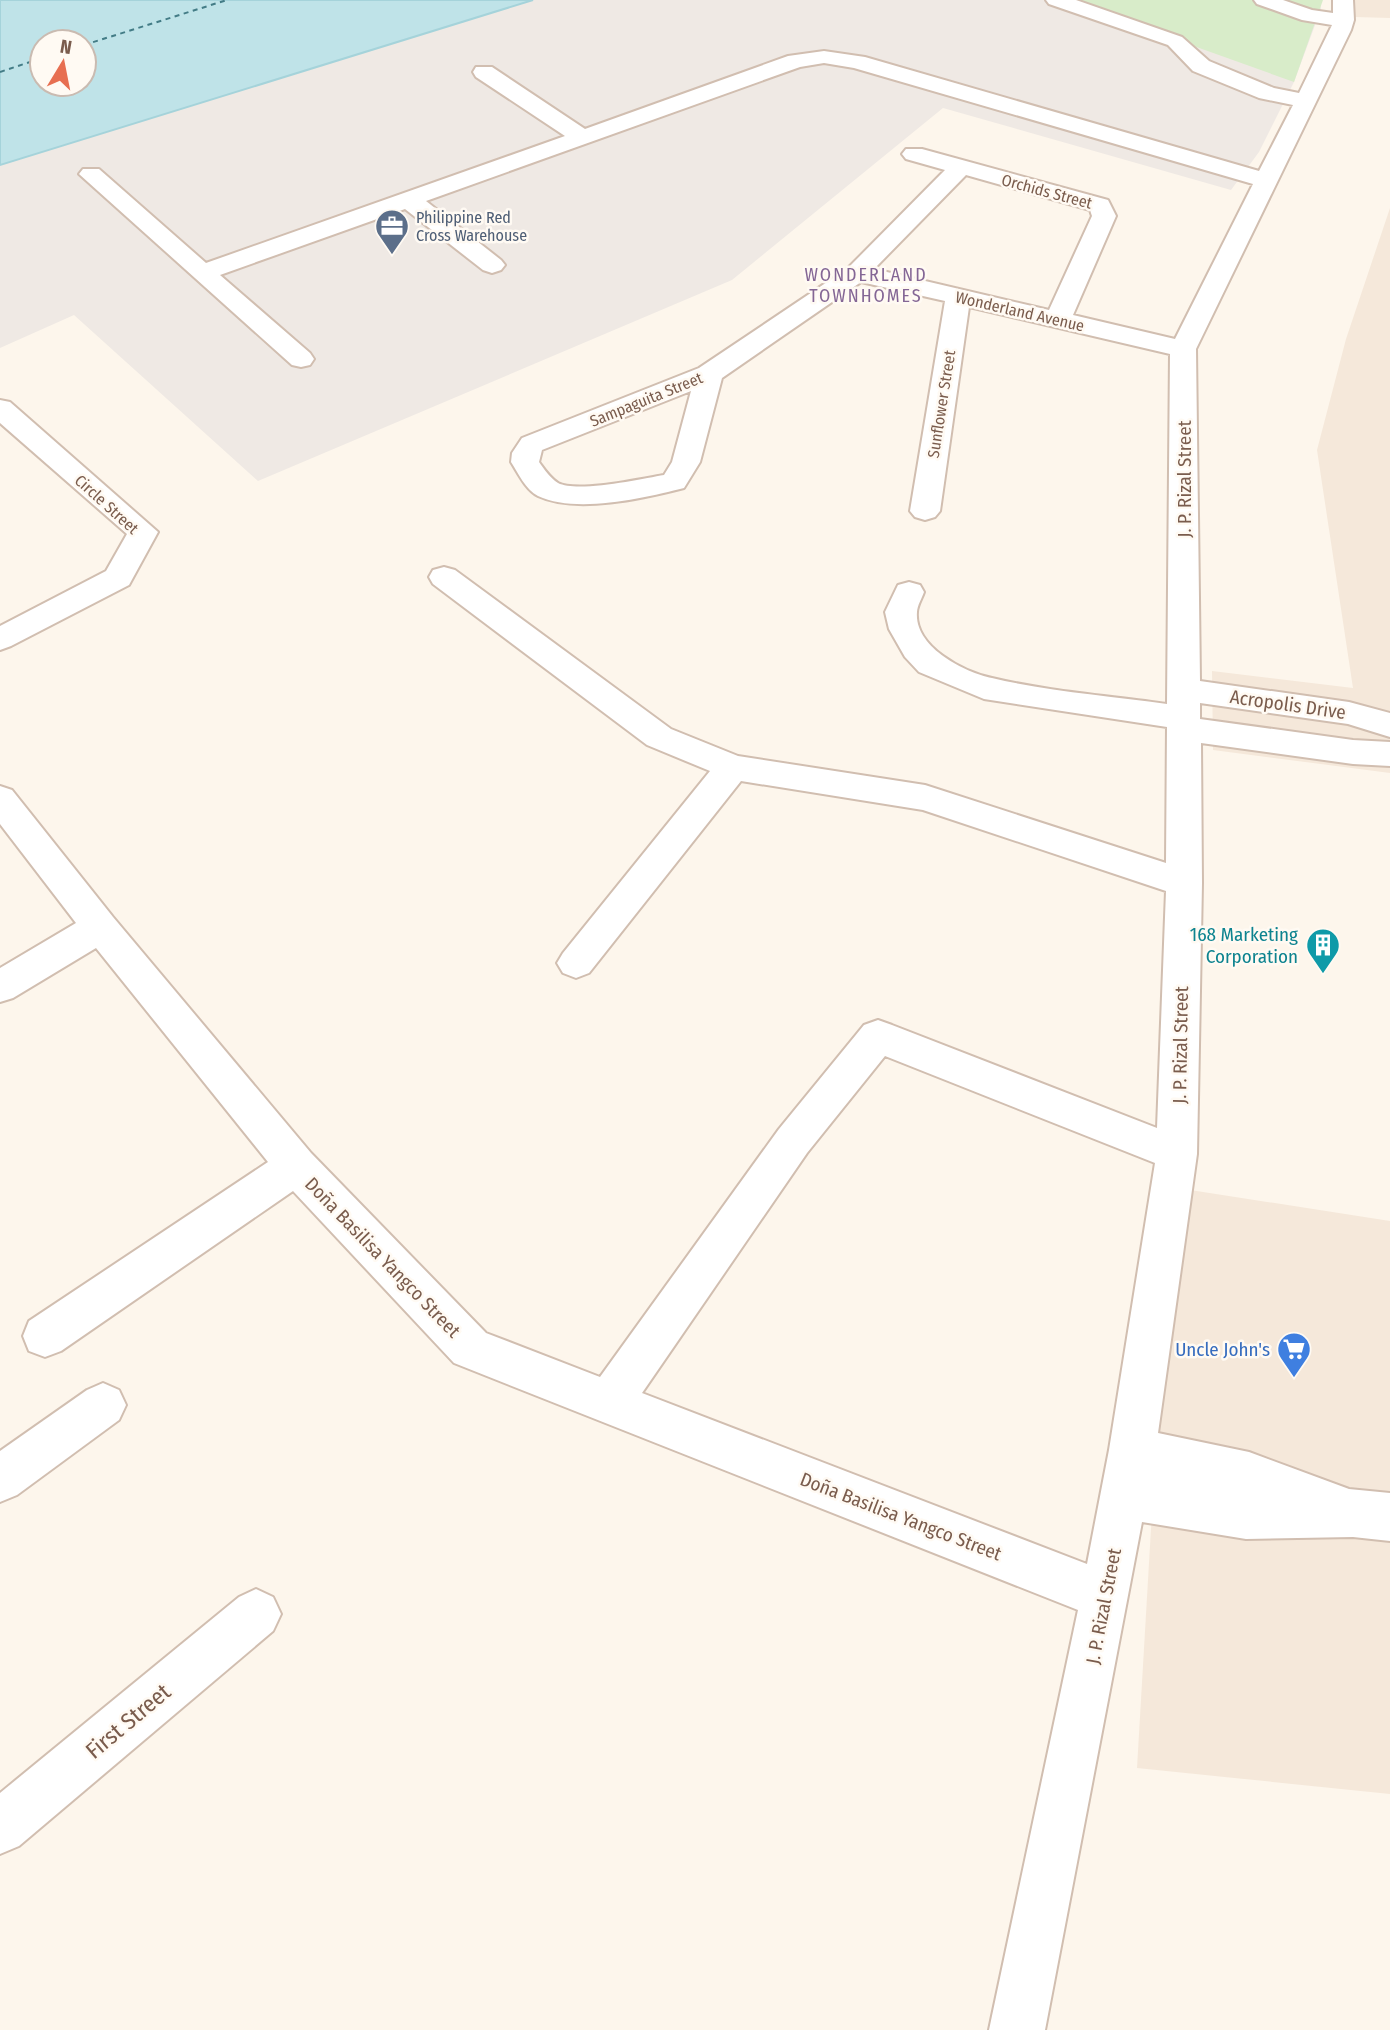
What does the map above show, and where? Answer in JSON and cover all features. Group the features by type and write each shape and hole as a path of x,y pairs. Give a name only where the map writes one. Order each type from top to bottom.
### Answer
{"street":[{"path":"1056,0 1175,41 1201,66 1267,93 1307,102"},
{"path":"1264,0 1309,16 1344,10"},
{"name":"J. P. Rizal Street","path":"1017,2030 1132,1450 1177,1154 1184,883 1183,349 1307,102 1344,10"},
{"path":"202,273 796,61 824,57 857,62 1203,165 1266,180"},
{"path":"484,72 582,137"},
{"name":"Orchids Street","path":"914,154 1100,205 1104,211 1058,319"},
{"name":"Sampaguita Street","path":"709,374 686,462 674,482 624,490 570,494 548,490 525,462 526,453 532,444 709,374 858,273 961,167"},
{"path":"91,174 301,359"},
{"path":"408,199 492,265"},
{"name":"Wonderland Avenue","path":"858,273 1183,349"},
{"name":"Sunflower Street","path":"925,511 958,297"},
{"name":"Circle Street","path":"0,408 143,533 118,578 0,639"},
{"path":"444,577 659,737 733,767 925,798 1184,883"},
{"path":"909,592 901,612 905,629 916,649 930,664 985,688 1184,712"},
{"path":"1313,708 1317,747"},
{"name":"Acropolis Drive","path":"1184,712 1313,708 1374,718 1390,725"},
{"name":"Acropolis Drive","path":"1184,712 1317,747 1390,754"},
{"path":"576,963 733,767"},
{"name":"Doña Basilisa Yangco Street","path":"0,799 100,927 296,1166 470,1348 1105,1596"},
{"path":"0,987 100,927"},
{"path":"610,1401 793,1141 878,1036 1177,1154"},
{"path":"45,1336 296,1166"},
{"path":"0,1479 103,1405"},
{"path":"1132,1450 1249,1475 1372,1515"},
{"path":"1123,1496 1246,1515 1372,1515"},
{"name":"First Street","path":"0,1827 256,1614"}],"shaded area":[{"name":"Philippine Red Cross Warehouse","path":"533,0 1320,0 1321,9 1294,82 1259,152 1231,190 943,108 732,280 258,481 74,315 0,348 0,165"},
{"path":"1352,0 1390,0 1390,18 1355,17"},
{"path":"1390,208 1390,773 1213,750 1212,671 1353,688 1317,450 1346,339"},
{"path":"1171,1187 1390,1221 1390,1794 1137,1768"}],"green space":[{"path":"1065,0 1323,0 1294,82"}],"water":[{"path":"0,0 533,0 0,165"}],"ferry route":[{"path":"98,41 227,0"},
{"path":"0,72 28,63"}],"place":[{"name":"Philippine Red Cross Warehouse","path":"392,256"},
{"name":"168 Marketing Corporation","path":"1323,975"},
{"name":"Uncle John's","path":"1294,1379"}],"district":[{"name":"WONDERLAND TOWNHOMES","path":"866,285"}]}
